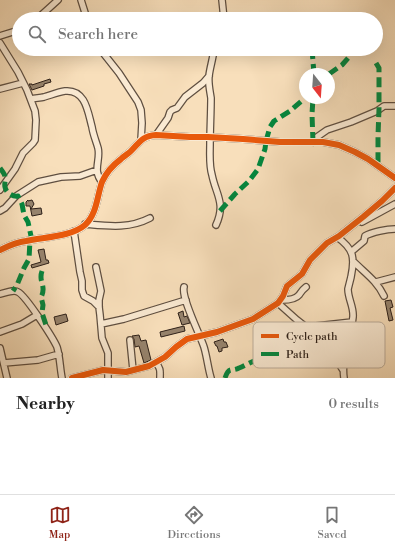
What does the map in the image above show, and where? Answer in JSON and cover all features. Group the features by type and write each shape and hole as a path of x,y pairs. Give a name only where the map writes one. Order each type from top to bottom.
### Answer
{"street":[{"path":"81,0 85,12"},
{"path":"222,0 223,12"},
{"path":"44,12 55,1"},
{"path":"0,36 12,32"},
{"path":"0,43 18,72 31,98 36,120 35,140 23,153 11,175 0,190"},
{"path":"106,56 138,102 141,110 141,140"},
{"path":"213,56 209,76 211,98 210,169 220,202 220,214 216,225"},
{"path":"156,135 172,110 177,108 185,97 209,76"},
{"path":"0,89 23,83"},
{"path":"31,98 43,97 66,91 76,93 83,99 87,107 99,152 97,170 102,182"},
{"path":"313,142 317,137 328,130 351,122 384,106 395,106"},
{"path":"0,250 25,241 47,238 74,231 85,224 92,215 102,182 113,166 130,152 141,140 150,135 210,137 280,142 323,142 339,145 355,152 368,159 395,178"},
{"path":"0,211 5,208 16,196 38,182 60,177 80,176 97,170"},
{"path":"338,236 376,206 395,188"},
{"path":"280,301 287,286 302,274 310,260 327,243 366,219 395,204"},
{"path":"85,224 119,226 137,224 150,218"},
{"path":"351,252 364,241 365,236 395,229"},
{"path":"74,231 84,296 93,301 99,307"},
{"path":"338,236 347,245 354,262 348,289 353,314 352,322"},
{"path":"354,262 376,282 384,296"},
{"path":"96,267 101,291 99,307 102,338 108,354 108,378"},
{"path":"376,282 395,277"},
{"path":"184,287 186,300 200,336 211,378"},
{"path":"72,378 102,370 126,372 149,366 165,357 187,339 217,332 248,321 280,301 295,298 306,287"},
{"path":"0,294 16,291 19,292 37,315 56,346 59,354 62,378"},
{"path":"101,324 124,319 186,300"},
{"path":"280,301 299,322"},
{"path":"0,332 22,324 37,315"},
{"path":"130,340 133,370"},
{"path":"0,348 7,377"},
{"path":"4,363 38,360 59,354"},
{"path":"156,363 161,372 160,378"},
{"path":"343,370 344,378"},
{"path":"0,372 7,377"}],"building":[{"path":"50,79 51,82 32,90 29,84 32,85"},
{"path":"28,200 32,200 34,204 31,209 41,208 42,214 32,216 30,206 26,206 26,202"},
{"path":"44,249 46,260 48,260 49,263 32,268 31,265 41,262 38,250"},
{"path":"391,300 393,307 390,308 393,320 389,321 385,301"},
{"path":"183,311 184,317 187,316 190,323 182,325 178,313"},
{"path":"66,314 68,321 56,325 54,317"},
{"path":"184,326 185,331 161,337 160,332"},
{"path":"139,335 141,341 146,340 151,360 144,363 139,346 135,347 132,336"},
{"path":"223,339 228,347 222,348 222,351 219,352 214,342"}],"marked path":[{"path":"313,56 314,68"},
{"path":"335,70 342,65 350,56"},
{"path":"376,63 379,68 378,165"},
{"path":"266,141 270,127 274,121 299,103"},
{"path":"313,104 313,142"},
{"path":"220,211 249,181 258,169 265,149 266,141"},
{"path":"0,168 5,176 5,186 8,193 18,196 22,204 31,236 29,259 13,291"},
{"path":"42,271 42,313 47,328"},
{"path":"225,378 226,374 230,370 253,361"}],"cycle path":[{"path":"0,250 19,242 72,232 85,225 92,216 102,182 108,172 142,140 156,135 280,142 323,142 339,145 355,152 368,159 395,178"},
{"path":"72,378 103,370 126,372 149,366 165,357 187,339 217,332 253,319 278,303 287,286 302,274 310,260 327,243 339,236 363,217 395,188"}]}
